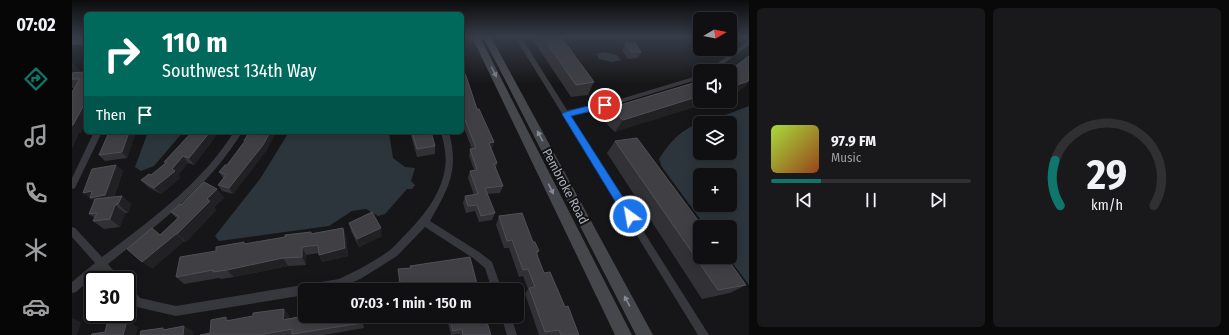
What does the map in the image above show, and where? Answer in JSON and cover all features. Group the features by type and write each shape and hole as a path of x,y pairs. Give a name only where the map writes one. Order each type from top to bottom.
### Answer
{"main road":[{"name":"Pembroke Road","path":"484,53 624,335"},
{"name":"Pembroke Road","path":"495,53 645,335"}],"street":[{"path":"528,53 704,335"},
{"path":"719,64 735,53"},
{"path":"566,114 594,109 693,79"},
{"path":"72,186 97,134"},
{"path":"72,288 100,263 180,201 204,176 236,134"},
{"path":"136,301 176,310 339,284 359,275 394,253 424,222 442,194 451,163 450,147 446,134"},
{"path":"424,222 489,265 495,283"},
{"path":"72,231 108,271"},
{"path":"508,323 512,335"}],"shaded area":[{"path":"608,53 617,55 621,60 612,62 599,59 596,54"},
{"path":"749,106 749,285 733,264 737,264 737,220 701,220 695,212 737,212 737,168 693,168 693,209 662,167 659,159 676,137 693,126 693,160 737,160 737,116 723,116"},
{"path":"147,134 181,134 154,166 141,171 135,167"},
{"path":"288,134 389,134 393,158 405,167 415,168 411,181 415,185 412,189 407,189 385,214 378,216 366,209 352,211 329,226 219,241 215,236 260,179"}],"building":[{"path":"554,53 572,53 594,82 576,85"},
{"path":"749,56 749,80 737,85 737,65"},
{"path":"84,72 84,105 73,125 72,92 80,79 72,79 72,73"},
{"path":"464,72 477,109 479,109 494,142 489,143 497,163 494,164 503,186 485,188 495,213 481,216 477,205 468,206 465,196 478,194 470,171 477,170 470,149 476,148 464,117"},
{"path":"693,83 693,98 623,120 610,108"},
{"path":"108,134 128,134 122,152 99,155"},
{"path":"190,134 208,134 189,158 183,156 172,169 175,171 154,188 141,180 149,174 151,175 167,162 164,162"},
{"path":"248,134 269,134 263,145 229,188 218,185 226,175 219,172 225,165 227,165 245,141"},
{"path":"413,134 432,134 435,146 417,149"},
{"path":"637,138 698,220 693,220 693,254 615,141"},
{"path":"116,165 105,195 90,198 92,191 83,193 92,169"},
{"path":"204,182 217,189 207,199 210,201 177,234 142,262 127,249 152,228 160,235 179,217 171,212 180,204 181,205"},
{"path":"122,196 118,204 115,205 110,219 93,221 97,213 89,214 95,199"},
{"path":"372,212 381,228 357,239 349,223"},
{"path":"522,213 533,242 535,242 539,251 536,252 544,273 550,272 565,307 568,306 579,335 561,335 559,330 545,332 529,288 535,287 528,269 523,270 512,240 507,241 499,216"},
{"path":"343,228 345,248 319,255 318,245 302,247 302,257 283,258 227,270 213,272 213,270 176,277 180,257 216,251 216,247 244,242 244,244 285,237 285,235 311,232 311,234"},
{"path":"470,257 477,283 394,283 400,282 398,269 411,268 410,266"},
{"path":"700,264 731,264 746,285 718,290"},
{"path":"284,309 283,320 298,317 298,323 362,323 292,334 292,329 264,335 200,335 210,333 211,320 226,317 226,321 253,316 253,313"},
{"path":"126,323 123,335 91,335 105,332 107,324"},
{"path":"451,323 487,323 491,335 463,335 462,329 453,331"},
{"path":"184,326 183,335 140,335 141,331 163,328 163,330"}],"route":[{"path":"605,105 594,109 566,114 630,216"}]}
